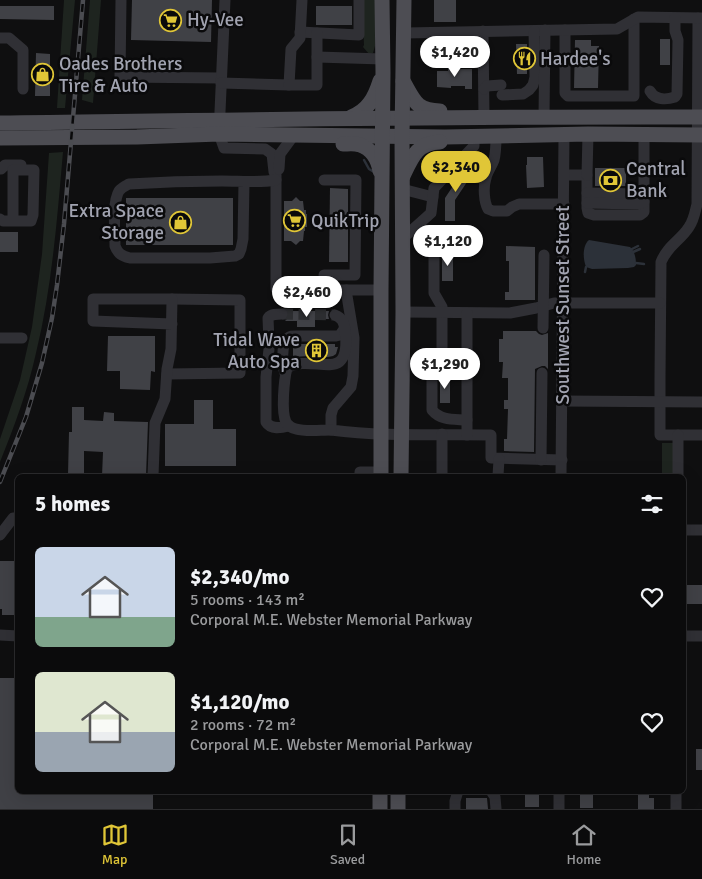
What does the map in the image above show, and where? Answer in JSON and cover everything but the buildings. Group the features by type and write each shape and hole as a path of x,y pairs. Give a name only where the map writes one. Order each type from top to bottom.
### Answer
{"main road":[{"path":"381,474 382,0"},
{"path":"401,474 402,79 405,29 402,1"},
{"path":"347,118 362,112 367,106 376,92 383,65"},
{"path":"402,79 413,100 420,107 426,110 468,111 480,118"},
{"path":"564,134 567,130 574,128 612,122 624,117"},
{"path":"0,138 137,137 219,127 347,118 700,117"},
{"path":"0,124 219,127 295,135 700,135"},
{"path":"295,135 301,144 360,144 377,159 382,184"},
{"path":"402,184 414,156 422,146 432,142 452,141 470,136"},
{"path":"380,794 380,809"},
{"path":"398,794 398,809"}],"street":[{"path":"122,0 120,77 317,85 317,33"},
{"path":"225,0 219,127 224,148 265,149 272,154 276,178"},
{"path":"290,85 291,49 300,38 302,0"},
{"path":"300,32 359,34 359,0"},
{"path":"405,29 483,31 617,29 638,17 700,18 700,135 697,204 695,216 690,227 664,254 661,268 660,401 655,435 702,435"},
{"path":"650,91 653,96 659,99 676,97 678,40 675,30 675,18"},
{"path":"566,30 565,94 568,96 634,96 634,20"},
{"path":"540,30 544,117"},
{"path":"484,89 487,86 502,92 522,94 529,90 533,85 535,77 540,30"},
{"path":"480,118 484,89 483,31"},
{"path":"0,38 9,38 23,50 23,89"},
{"path":"317,57 359,58 383,65"},
{"path":"502,92 506,98 521,98 528,95 538,84 544,85"},
{"name":"Southwest Sunset Street","path":"561,474 564,134"},
{"path":"588,134 587,201 588,213 594,215 640,215 644,212 644,134"},
{"path":"295,135 280,154 276,178 276,289 381,290"},
{"path":"402,239 430,213 434,188 474,146 470,136"},
{"path":"496,136 495,151 485,184 487,207 490,210 507,211 519,204 564,204"},
{"path":"0,169 5,165 38,165"},
{"path":"0,169 34,170 33,215 31,222 3,221 0,219"},
{"path":"13,170 13,221"},
{"path":"564,175 587,175"},
{"path":"244,182 243,240 239,254 236,256 220,258 130,258 117,252 115,246 116,200 123,186 169,182 244,182 266,182 276,178"},
{"path":"324,180 356,180 355,275 324,275"},
{"path":"402,184 433,197"},
{"path":"587,201 639,194 644,199"},
{"path":"442,358 442,305 436,299 434,293 434,247 441,238 450,234 460,234 467,238"},
{"path":"543,328 544,255"},
{"path":"331,430 333,408 350,387 353,376 354,338 346,290"},
{"path":"167,374 240,373 240,300 93,299 93,321 172,324"},
{"path":"154,474 154,424 165,399 171,349 172,299"},
{"path":"402,312 510,312 554,303 660,303"},
{"path":"467,313 467,435"},
{"path":"282,314 269,316 267,323 266,422 273,428 289,426"},
{"path":"335,315 342,319 344,323 345,354 338,363 292,365 287,368 284,378 284,408 285,421 289,426 297,430 331,430 381,434 491,435 491,458 562,460"},
{"path":"285,373 283,351 288,338 291,336 336,336 340,335 345,328"},
{"path":"0,338 22,338"},
{"path":"467,359 435,359 432,365 432,410 446,419 467,420"},
{"path":"540,460 542,373"},
{"path":"542,392 562,396 702,402"},
{"path":"442,434 442,474"},
{"path":"678,435 678,474"},
{"path":"498,474 499,459"},
{"path":"360,474 360,472 381,474"},
{"path":"0,535 15,518"},
{"path":"686,530 702,530"},
{"path":"0,636 15,636"},
{"path":"686,636 702,636"},
{"path":"455,809 457,794"},
{"path":"493,794 496,809"},
{"path":"559,794 559,809"},
{"path":"676,794 676,809"}],"shaded area":[{"path":"64,0 75,0 65,108 57,108"},
{"path":"90,0 101,0 93,103 82,100"},
{"path":"362,0 375,0 375,46 373,53 369,54 363,47"},
{"path":"63,152 59,203 42,328 25,395 0,462 0,439 20,380 32,327 42,254 49,153"},
{"path":"589,240 630,247 634,253 636,265 628,268 592,269 586,267 584,253 585,246"},
{"path":"662,443 673,443 673,474 662,474"}],"waterway":[{"path":"364,160 369,169 374,172"},
{"path":"632,249 638,246"},
{"path":"633,252 640,249"},
{"path":"636,263 644,264"},
{"path":"585,272 586,267"}],"tunnel":[{"path":"282,314 335,315"}],"railway":[{"path":"0,482 26,417 42,363 52,318 64,224 83,0"}],"place":[{"name":"Hy-Vee","path":"171,20"},
{"name":"Hardee's","path":"524,59"},
{"name":"Oades Brothers Tire & Auto","path":"43,75"},
{"name":"Central Bank","path":"610,180"},
{"name":"QuikTrip","path":"295,221"},
{"name":"Extra Space Storage","path":"180,222"},
{"name":"Tidal Wave Auto Spa","path":"316,351"}]}
